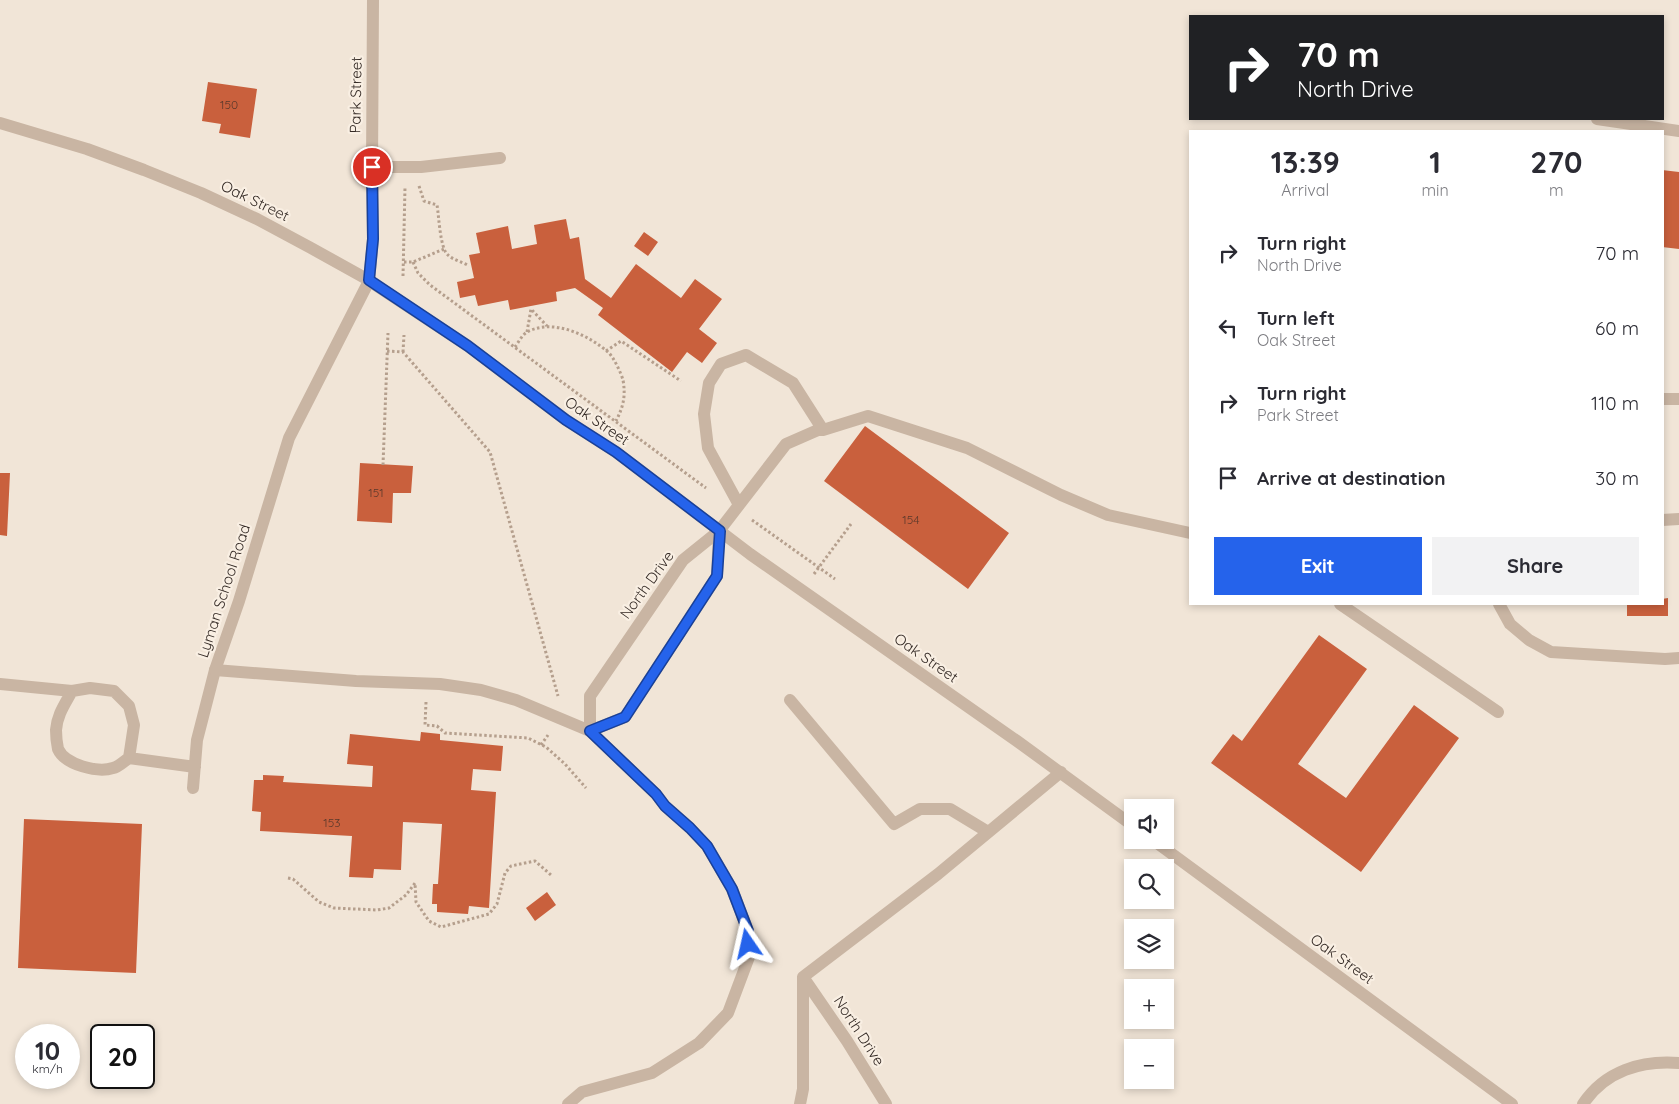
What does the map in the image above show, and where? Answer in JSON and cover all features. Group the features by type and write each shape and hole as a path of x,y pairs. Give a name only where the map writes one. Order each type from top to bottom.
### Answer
{"street":[{"name":"Park Street","path":"369,280 373,239 374,0"},
{"path":"1604,120 1679,131"},
{"name":"Oak Street","path":"0,123 87,149 201,193 304,244 369,280 468,346 566,420 616,452 720,531 1061,772 1124,819"},
{"path":"372,167 421,167 500,158"},
{"name":"Lyman School Road","path":"369,280 289,438 239,601 215,670 356,681 427,683 481,690 516,700 590,731"},
{"path":"738,507 708,448 704,414 710,383 721,364 746,355 793,384 823,430"},
{"path":"1664,399 1679,399"},
{"name":"North Drive","path":"590,731 590,696 683,560 720,531 786,444 818,430 868,416 967,448 1061,495 1108,515 1189,532"},
{"path":"1664,520 1679,518"},
{"path":"568,1104 582,1092 652,1073 699,1043 728,1013 749,957 748,931 732,889 707,846 590,731 625,717 717,576 720,531"},
{"path":"1341,605 1498,712"},
{"path":"1500,605 1510,624 1529,640 1552,652 1666,659 1679,658"},
{"path":"194,788 197,740 215,670"},
{"path":"0,684 72,691 90,688 114,691 130,706 134,724 129,758"},
{"path":"72,691 58,715 56,732 59,750 68,760 100,771 115,768 129,758 195,767"},
{"path":"790,700 894,824 920,809 950,809 988,832"},
{"path":"800,1104 803,1089 803,977 938,874 1061,772"},
{"name":"Oak Street","path":"1165,849 1512,1104"},
{"name":"North Drive","path":"803,977 847,1041 886,1104"},
{"path":"1583,1104 1592,1091 1616,1074 1641,1063 1679,1063"}],"path":[{"path":"403,276 406,167"},
{"path":"405,180 413,180 419,185 424,201 437,205 444,252 450,257 470,266"},
{"path":"404,262 413,262 444,249"},
{"path":"413,262 418,273 430,285 708,490"},
{"path":"515,347 526,332 531,309 547,327"},
{"path":"526,332 550,326 571,330 587,338 610,354 623,379 624,402 616,422"},
{"path":"383,465 388,332"},
{"path":"404,335 403,352 490,452 559,701 552,715"},
{"path":"606,351 620,341 681,381"},
{"path":"387,351 403,352"},
{"path":"738,507 835,579"},
{"path":"802,590 851,524"},
{"path":"427,683 425,725 437,726 445,733 528,738 541,745 564,764 586,788"},
{"path":"541,745 550,732"},
{"path":"288,878 293,879 319,902 334,908 377,910 389,908 406,895 415,883 416,902 429,921 441,927 489,914 497,904 505,873 510,866 535,861 551,875"}],"building":[{"path":"208,82 257,89 250,138 219,133 221,124 202,121"},
{"path":"1664,170 1679,172 1679,249 1664,247"},
{"path":"566,219 570,239 579,237 585,279 611,298 636,264 681,298 695,279 722,299 699,329 717,343 702,363 687,352 672,372 598,315 603,308 575,288 556,292 557,301 510,310 508,300 478,306 475,295 460,298 457,282 474,278 469,255 480,253 476,233 508,226 512,249 537,244 534,225"},
{"path":"644,232 658,242 648,256 634,246"},
{"path":"865,426 1009,533 968,589 824,481"},
{"path":"360,463 413,466 411,493 393,493 392,523 357,521"},
{"path":"0,473 10,473 7,536 0,535"},
{"path":"1668,598 1668,616 1627,616 1627,605 1664,605 1664,599"},
{"path":"1319,635 1367,669 1298,764 1346,798 1414,705 1459,738 1361,872 1211,763 1233,734 1242,741"},
{"path":"421,732 440,734 440,740 503,746 501,771 473,769 471,790 496,792 489,908 469,906 468,914 437,912 437,904 432,904 433,884 438,884 442,824 403,822 401,870 374,869 373,878 349,877 352,836 260,831 261,812 252,811 254,780 263,780 263,775 284,776 283,782 372,787 373,766 347,764 350,734 420,741"},
{"path":"24,819 142,824 136,973 18,968"},
{"path":"547,892 556,905 535,921 526,908"}],"route":[{"path":"372,167 373,239 369,280 468,346 566,420 616,452 720,531 717,576 625,717 590,731 707,846 732,889 748,931 748,944"}]}
